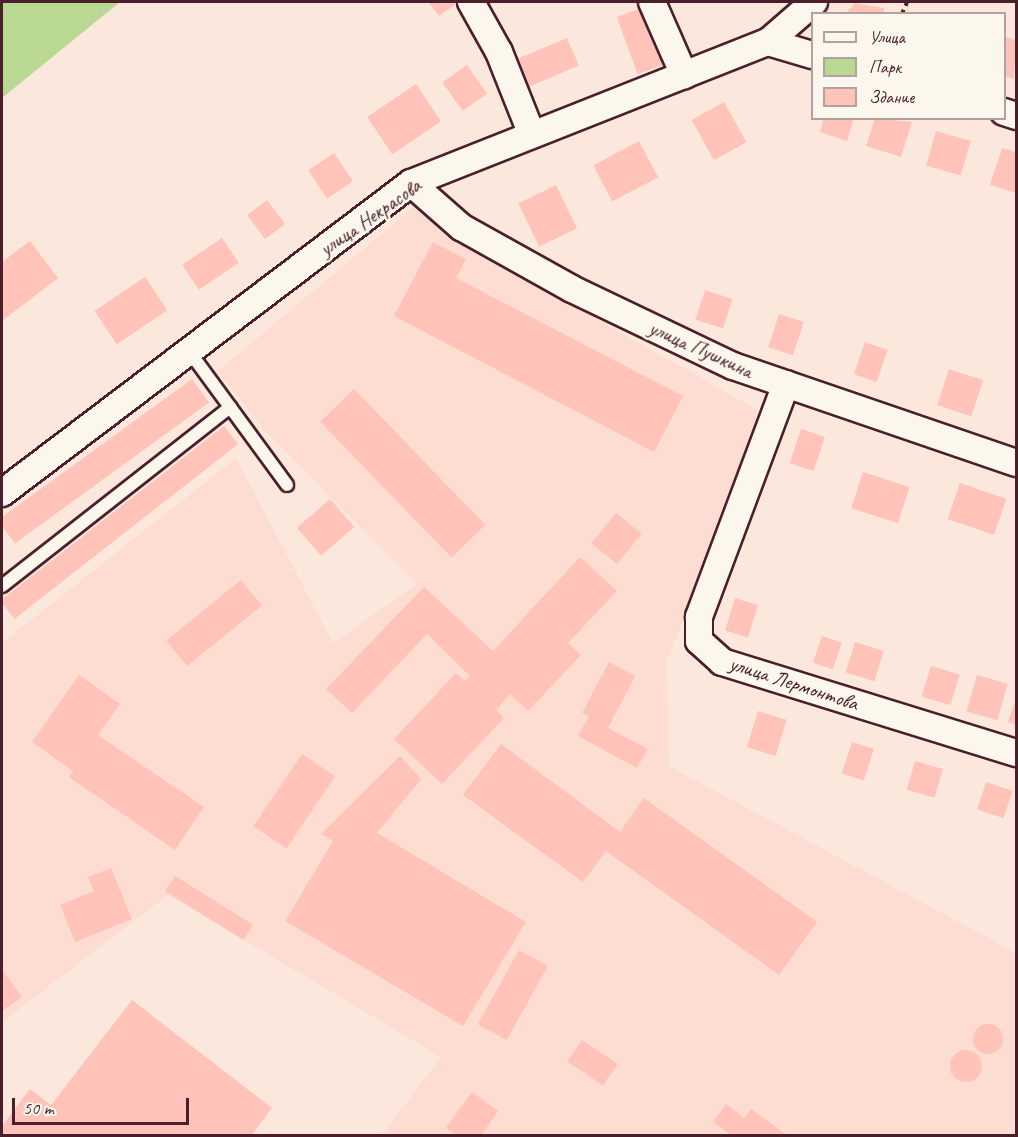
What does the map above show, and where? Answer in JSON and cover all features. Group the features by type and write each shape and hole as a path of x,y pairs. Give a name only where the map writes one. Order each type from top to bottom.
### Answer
{"street":[{"path":"471,2 499,52 532,135"},
{"path":"652,2 684,75"},
{"name":"улица Некрасова","path":"2,493 411,183 768,42 814,2"},
{"path":"768,42 811,54"},
{"name":"улица Пушкина","path":"411,183 461,227 572,289 733,366 1017,463"},
{"name":"улица Лермонтова","path":"786,384 699,617 699,641 722,662 1017,753"}],"lane":[{"path":"189,351 286,485"},
{"path":"2,586 230,406"}],"shaded area":[{"path":"414,207 447,235 756,409 757,438 667,659 669,766 1016,953 1016,1135 382,1135 441,1057 168,895 2,1022 2,1011 21,997 2,969 2,643 236,458 333,643 417,584 264,430 218,371"}],"green space":[{"path":"2,2 120,2 2,98"}],"building":[{"path":"428,2 459,2 439,16"},
{"path":"855,3 884,8 883,12 847,12"},
{"path":"644,7 665,64 638,74 617,17"},
{"path":"1006,37 1016,40 1014,79 1006,77"},
{"path":"567,38 579,66 521,90 509,63"},
{"path":"467,65 487,94 463,111 442,82"},
{"path":"416,84 441,121 392,154 367,117"},
{"path":"724,102 746,142 714,160 692,120"},
{"path":"823,120 853,120 847,141 820,132"},
{"path":"874,120 912,122 901,157 866,146"},
{"path":"936,131 971,141 961,176 926,166"},
{"path":"639,141 658,177 612,202 593,165"},
{"path":"1002,148 1016,152 1016,193 990,185"},
{"path":"334,153 353,181 327,199 308,170"},
{"path":"556,185 577,228 539,247 518,203"},
{"path":"267,200 285,224 265,239 247,215"},
{"path":"222,238 239,263 199,290 182,265"},
{"path":"30,241 58,278 2,321 2,262"},
{"path":"433,242 466,259 456,278 683,396 654,452 394,316"},
{"path":"145,277 167,310 117,344 94,311"},
{"path":"705,290 733,299 723,328 695,319"},
{"path":"779,314 804,322 793,355 768,347"},
{"path":"865,342 888,350 877,382 854,374"},
{"path":"949,369 983,380 971,416 937,405"},
{"path":"192,379 209,402 15,544 2,526 2,517"},
{"path":"354,389 485,525 451,558 320,422"},
{"path":"224,426 238,444 14,619 2,603 2,599"},
{"path":"801,429 825,437 814,471 790,463"},
{"path":"863,472 910,487 898,523 851,508"},
{"path":"960,483 1006,499 994,535 948,519"},
{"path":"330,499 354,527 321,556 297,528"},
{"path":"616,513 642,534 617,564 591,543"},
{"path":"580,557 617,591 568,643 581,655 528,711 510,694 496,710 504,718 442,784 394,739 456,673 465,681 470,676 427,634 352,713 326,689 424,587 493,651"},
{"path":"241,580 262,606 187,666 166,640"},
{"path":"735,598 758,605 748,638 725,631"},
{"path":"822,636 842,643 833,669 813,662"},
{"path":"855,642 884,651 874,681 846,673"},
{"path":"609,662 635,676 608,728 648,749 637,768 578,736 589,716 582,713"},
{"path":"931,666 960,675 950,705 922,697"},
{"path":"79,675 120,704 98,735 204,807 175,850 69,777 73,771 32,742"},
{"path":"977,675 1008,684 997,720 967,712"},
{"path":"1016,698 1016,725 1008,722"},
{"path":"758,711 787,720 776,756 747,747"},
{"path":"852,742 874,749 864,780 842,773"},
{"path":"501,744 620,832 644,798 817,922 779,975 606,851 583,882 463,795"},
{"path":"302,754 335,776 287,848 253,826"},
{"path":"400,756 421,779 377,833 526,922 463,1026 285,921 333,841 321,834"},
{"path":"915,761 943,769 935,798 907,790"},
{"path":"986,782 1013,791 1004,818 977,810"},
{"path":"111,868 132,919 75,942 60,905 94,891 88,877"},
{"path":"175,876 253,925 243,940 165,891"},
{"path":"519,950 548,966 507,1040 478,1024"},
{"path":"2,969 22,997 2,1011"},
{"path":"132,1000 272,1108 251,1136 2,1136 2,1126 30,1089 51,1105"},
{"path":"988,1024 999,1028 1003,1039 999,1050 988,1054 977,1050 973,1039 977,1028"},
{"path":"582,1040 618,1064 603,1086 567,1062"},
{"path":"966,1050 977,1055 982,1066 977,1077 966,1082 955,1077 950,1066 955,1055"},
{"path":"472,1092 498,1111 481,1136 456,1136 446,1128"},
{"path":"726,1104 744,1118 751,1109 788,1136 732,1136 713,1122"}]}
